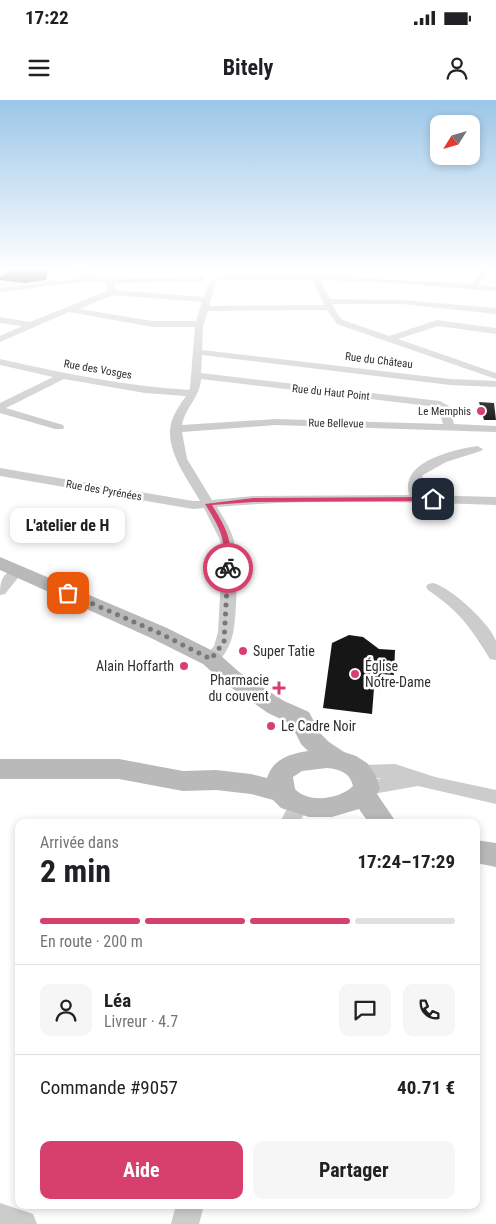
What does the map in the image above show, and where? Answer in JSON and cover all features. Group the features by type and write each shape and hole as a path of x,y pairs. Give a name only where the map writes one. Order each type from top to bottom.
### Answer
{"street":[{"path":"9,321 32,325"},
{"path":"0,339 40,321"},
{"path":"138,321 153,324 201,324 199,330 197,376 193,393 178,419 176,429 181,459 225,532 229,561 224,642 211,659"},
{"path":"339,321 496,376"},
{"path":"389,339 438,323 496,331"},
{"name":"Rue du Château","path":"199,352 450,382 496,384"},
{"name":"Rue des Vosges","path":"0,362 62,376 145,390 193,393"},
{"path":"0,408 62,376"},
{"name":"Rue du Haut Point","path":"197,376 440,404 444,406 449,427"},
{"path":"0,408 59,427"},
{"name":"Rue Bellevue","path":"176,429 276,422 496,429"},
{"path":"416,499 415,478 418,474 438,460 459,452 477,449"},
{"name":"Rue des Pyrénées","path":"0,472 181,504 253,500 416,499 496,501"},
{"path":"0,562 159,633 211,659 231,677 276,707 300,718 310,738 320,748 335,759 354,765 358,790 366,819"},
{"path":"0,591 12,576 20,571"},
{"path":"432,587 456,602 476,625 496,655"},
{"path":"276,707 289,722 297,737 290,790"},
{"path":"290,790 303,760 335,759"},
{"path":"0,769 118,770 183,781 216,780 251,784 290,790 323,807 358,790 418,779 496,797"},
{"path":"358,790 381,819"},
{"path":"480,852 496,855"},
{"path":"185,1224 189,1209"},
{"path":"0,1218 22,1224"}],"building":[{"name":"Le Memphis","path":"479,402 494,403 496,420 484,420"},
{"name":"Église Notre-Dame","path":"349,635 363,637 379,649 395,650 394,675 381,674 380,689 374,688 372,714 323,708 332,643"}],"way so far":[{"path":"68,593 159,633 211,659 224,642 226,632 228,568"}],"place":[{"name":"Le Memphis","path":"481,411"},
{"name":"L'atelier de H","path":"68,593"},
{"name":"Super Tatie","path":"243,651"},
{"name":"Alain Hoffarth","path":"184,666"},
{"name":"Église Notre-Dame","path":"355,674"},
{"name":"Pharmacie du couvent","path":"279,688"},
{"name":"Le Cadre Noir","path":"271,726"}],"route":[{"path":"228,568 229,561 225,532 208,504 233,500 433,499"}]}
